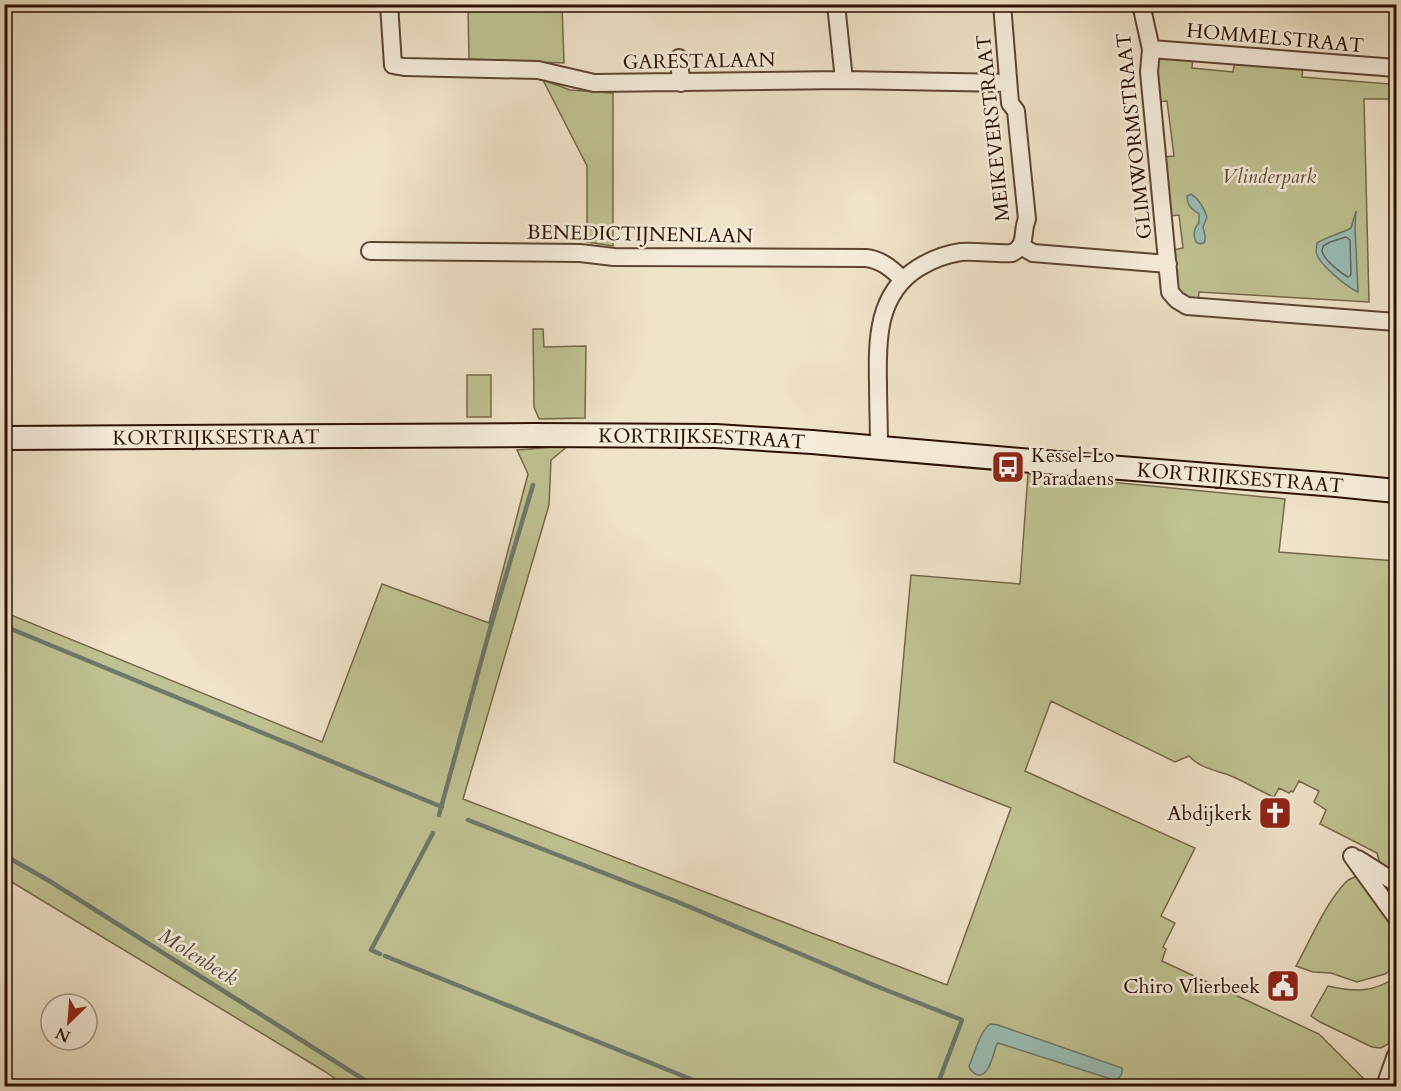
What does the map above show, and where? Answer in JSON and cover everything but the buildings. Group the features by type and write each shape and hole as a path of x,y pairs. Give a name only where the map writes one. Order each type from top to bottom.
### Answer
{"street":[{"name":"GARESTALAAN","path":"389,4 393,64 404,67 538,70 594,83 844,80 1008,83"},
{"path":"836,4 844,80"},
{"name":"MEIKEVERSTRAAT","path":"1002,4 1010,103 1016,111 1027,219 1021,246"},
{"name":"GLIMWORMSTRAAT","path":"1141,4 1151,49 1149,72 1170,292 1187,306 1396,322"},
{"name":"HOMMELSTRAAT","path":"1151,49 1396,68"},
{"path":"679,58 681,83"},
{"path":"879,448 877,349 880,325 897,286 924,264 961,252 1011,253 1021,246 1033,253 1168,264"},
{"name":"BENEDICTIJNENLAAN","path":"369,251 580,253 614,257 866,258 888,265 903,280"},
{"name":"KORTRIJKSESTRAAT","path":"4,438 693,436 812,442 1396,491"},
{"path":"1396,883 1352,856 1396,916"},
{"path":"1385,1086 1396,1055"}],"green space":[{"path":"468,5 562,5 564,63 469,59"},
{"name":"Vlinderpark","path":"1163,57 1193,57 1192,68 1233,72 1235,61 1303,66 1302,77 1389,84 1390,73 1396,74 1396,99 1364,99 1369,302 1199,292 1198,303 1181,293 1175,275 1173,250 1183,248 1179,215 1169,216 1162,157 1174,156 1167,101 1156,102 1156,65"},
{"path":"543,80 570,90 613,93 613,246 587,242 587,166"},
{"path":"533,329 543,329 544,347 586,346 585,418 539,419 534,407"},
{"path":"467,375 491,375 491,417 467,417"},
{"path":"568,446 551,460 549,505 463,799 947,985 1011,808 894,762 911,575 1020,584 1028,474 1285,499 1279,552 1396,561 1396,876 1380,864 1377,853 1320,824 1326,810 1314,802 1319,791 1299,781 1293,792 1289,793 1279,788 1274,797 1237,778 1204,766 1189,756 1175,762 1051,701 1025,771 1195,848 1161,916 1175,923 1163,947 1166,949 1162,961 1319,1034 1371,1086 346,1086 5,878 4,612 322,742 382,584 489,623 528,474 517,450"},
{"path":"1362,875 1396,923 1396,967 1385,974 1357,982 1331,973 1313,972 1296,966 1324,912 1338,892 1348,880"},
{"path":"1396,977 1396,1025 1388,1044 1381,1048 1372,1047 1311,1016 1328,986 1363,990 1379,986"}],"water":[{"path":"1191,194 1201,204 1207,217 1203,227 1205,241 1200,244 1196,242 1194,234 1199,223 1199,214 1190,207 1187,199 1187,196"},
{"path":"1356,211 1358,292 1327,269 1316,252 1317,243 1351,228"},
{"path":"990,1024 1122,1068 1121,1074 1118,1079 1114,1080 998,1043 988,1069 980,1075 976,1074 969,1066 980,1038"}],"waterway":[{"path":"439,815 490,629 533,485"},
{"path":"4,626 442,807"},
{"path":"468,820 678,902 962,1020 937,1086"},
{"path":"380,954 371,950 433,833"},
{"name":"Molenbeek","path":"4,855 51,882 374,1086"},
{"path":"385,956 708,1086"}],"place":[{"name":"Kessel-Lo Paradaens","path":"1008,467"},
{"name":"Abdijkerk","path":"1275,813"},
{"name":"Chiro Vlierbeek","path":"1283,986"}]}
